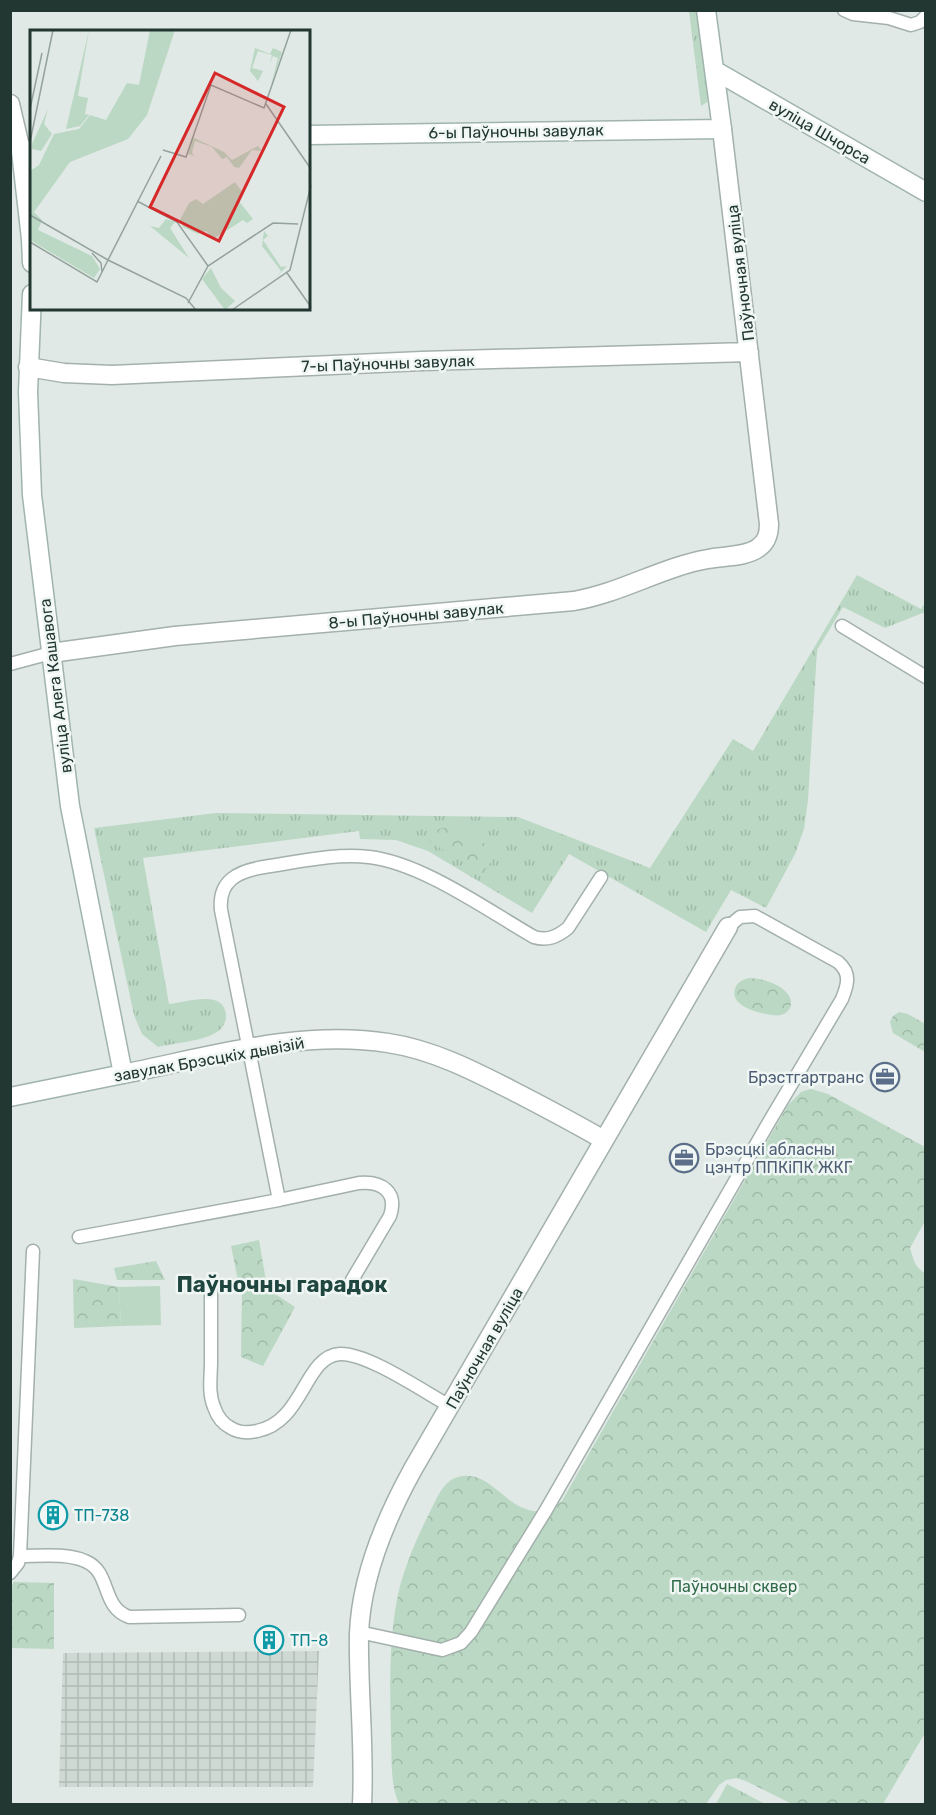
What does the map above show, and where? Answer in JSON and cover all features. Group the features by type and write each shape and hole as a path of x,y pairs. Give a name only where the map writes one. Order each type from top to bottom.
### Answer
{"street":[{"name":"Паўночная вуліца","path":"706,10 770,524 768,537"},
{"name":"вуліца Шчорса","path":"714,70 926,192"},
{"path":"10,104 26,150 30,221"},
{"name":"6-ы Паўночны завулак","path":"310,135 722,129"},
{"name":"вуліца Алега Кашавога","path":"31,310 28,367 30,473 51,653 70,806 123,1074"},
{"name":"7-ы Паўночны завулак","path":"28,367 64,373 112,375 433,361 749,351"},
{"name":"8-ы Паўночны завулак","path":"51,653 186,635 574,601 612,592 699,560 750,552 761,547 768,537"},
{"name":"Паўночная вуліца","path":"362,1804 359,1632 367,1584 385,1525 413,1469 728,927"},
{"name":"завулак Брэсцкіх дывізій","path":"10,1097 250,1049 333,1040 389,1043 442,1058 490,1079 604,1140"}],"lane":[{"path":"844,10 853,14 889,18 911,25 920,22 926,16"},
{"path":"842,626 926,677"},
{"path":"10,664 51,653"},
{"path":"279,1200 220,900 226,885 240,873 248,870 328,857 367,856 421,872 534,937 542,939 560,934 568,928 601,877"},
{"path":"359,1632 442,1650 462,1643 471,1632 546,1510 768,1122 842,999 848,977 838,962 755,916 740,917 728,927"},
{"path":"80,1237 366,1182 377,1184 386,1190 393,1204 390,1216 352,1280"},
{"path":"10,1573 18,1563 20,1556 33,1251"},
{"path":"211,1285 210,1394 217,1415 231,1428 250,1432 275,1424 294,1406 319,1365 329,1357 341,1354 369,1361 450,1407"},
{"path":"20,1556 72,1557 92,1564 105,1583 112,1605 129,1617 239,1615"}],"shaded area":[{"path":"319,1651 313,1787 59,1787 63,1653"}],"green space":[{"path":"689,11 696,11 708,99 701,106"},
{"path":"857,575 921,609 925,603 925,612 885,628 843,607 817,650 808,800 804,829 795,854 766,908 731,890 706,932 569,854 532,913 428,851 396,840 360,839 359,831 143,858 169,1004 203,999 212,1000 224,1007 226,1016 224,1025 219,1030 197,1040 158,1047 142,1034 134,1015 94,828 216,813 518,817 650,868 733,739 753,751"},
{"path":"455,826 497,851 483,874 427,840 433,830"},
{"path":"749,978 769,982 784,989 791,1002 789,1010 782,1015 772,1015 741,1005 735,995 735,989 740,982"},
{"path":"899,1012 908,1014 925,1024 925,1052 893,1033 890,1022"},
{"name":"Паўночны сквер","path":"811,1089 828,1094 925,1147 925,1221 910,1248 917,1266 926,1274 925,1733 883,1804 792,1804 736,1778 726,1780 719,1785 706,1804 399,1804 394,1788 392,1763 390,1681 393,1623 406,1567 420,1531 439,1493 450,1480 465,1476 483,1480 528,1510 545,1512 562,1501 788,1105 801,1092"},
{"path":"259,1240 266,1281 238,1280 231,1246"},
{"path":"156,1261 165,1280 117,1280 114,1268"},
{"path":"73,1279 119,1287 121,1326 74,1328"},
{"path":"160,1286 161,1325 121,1326 119,1287"},
{"path":"242,1289 269,1290 295,1307 263,1366 241,1357"},
{"path":"14,1582 54,1583 54,1649 12,1648 11,1587"},
{"path":"727,1784 765,1804 716,1804"}],"place":[{"name":"Брэстгартранс","path":"885,1077"},
{"name":"Брэсцкі абласны цэнтр ППКіПК ЖКГ","path":"684,1158"},
{"name":"ТП-738","path":"53,1515"},
{"name":"ТП-8","path":"269,1640"}],"district":[{"name":"Паўночны гарадок","path":"282,1284"}]}
